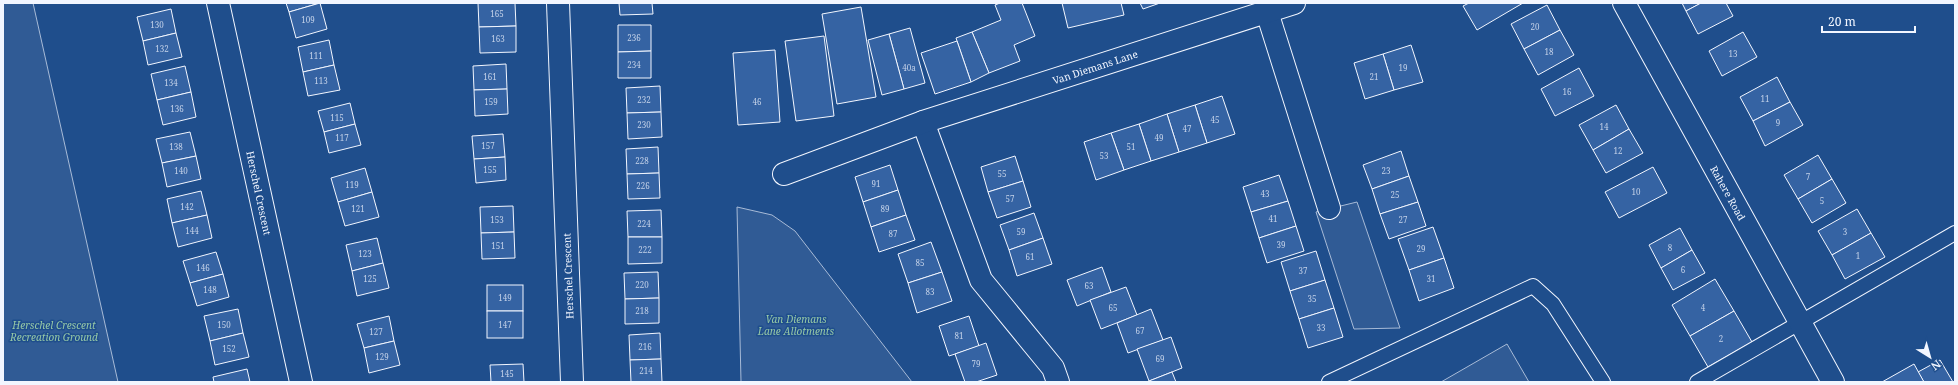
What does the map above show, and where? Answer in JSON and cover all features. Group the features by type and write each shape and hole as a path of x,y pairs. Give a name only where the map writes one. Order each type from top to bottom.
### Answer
{"street":[{"name":"Herschel Crescent","path":"218,3 301,382"},
{"name":"Herschel Crescent","path":"558,3 572,382"},
{"name":"Van Diemans Lane","path":"784,174 923,122 1294,3"},
{"name":"Rahere Road","path":"1624,3 1833,382"},
{"path":"1267,12 1329,208"},
{"path":"923,122 981,280 1053,368 1058,382"}],"lane":[{"path":"1697,382 1955,233"},
{"path":"1329,382 1533,286 1553,304 1603,382"}],"green space":[{"name":"Herschel Crescent Recreation Ground","path":"3,3 33,3 118,382 3,382"},
{"path":"1357,202 1400,328 1354,329 1316,212"},
{"name":"Van Diemans Lane Allotments","path":"737,207 772,215 795,231 912,382 741,382"},
{"path":"1507,344 1529,382 1441,382"}],"building":[{"path":"286,3 320,3 289,12"},
{"path":"320,3 327,29 296,38 289,12"},
{"path":"478,3 515,3 516,26 479,27"},
{"path":"619,3 652,3 653,14 620,15"},
{"path":"1000,3 1022,3 1035,36 1014,45 1020,61 989,73 972,32 1001,20 995,5"},
{"path":"1062,3 1121,3 1124,15 1068,28"},
{"path":"1140,3 1160,3 1143,9"},
{"path":"1469,3 1523,3 1477,30 1463,6"},
{"path":"1682,3 1701,3 1686,11"},
{"path":"1701,3 1726,3 1733,16 1698,34 1686,11"},
{"path":"1547,5 1560,30 1524,49 1511,24"},
{"path":"861,7 876,97 837,104 822,14"},
{"path":"171,9 176,33 143,41 137,17"},
{"path":"618,25 651,25 651,51 618,52"},
{"path":"516,26 516,52 480,53 479,27"},
{"path":"910,28 925,83 904,89 889,34"},
{"path":"1560,30 1574,55 1538,75 1524,49"},
{"path":"972,32 989,73 971,82 956,38"},
{"path":"1743,32 1757,57 1722,76 1709,51"},
{"path":"176,33 182,57 148,65 143,41"},
{"path":"889,34 904,89 882,95 868,40"},
{"path":"824,36 834,116 796,121 785,41"},
{"path":"329,40 334,65 303,72 298,47"},
{"path":"957,41 971,82 935,94 921,53"},
{"path":"1411,45 1423,82 1394,90 1383,54"},
{"path":"775,50 780,122 738,125 733,53"},
{"path":"651,51 651,78 618,78 618,52"},
{"path":"1383,54 1394,90 1365,99 1354,63"},
{"path":"506,64 507,89 474,90 473,66"},
{"path":"334,65 340,90 308,96 303,72"},
{"path":"185,66 191,92 157,100 151,74"},
{"path":"1579,68 1594,96 1555,116 1541,89"},
{"path":"1777,77 1790,102 1753,121 1740,97"},
{"path":"660,86 661,112 627,113 626,88"},
{"path":"507,89 508,114 475,116 474,90"},
{"path":"191,92 196,117 163,125 157,100"},
{"path":"1222,96 1235,134 1207,143 1195,105"},
{"path":"1790,102 1803,125 1765,146 1753,121"},
{"path":"350,103 355,124 324,132 318,111"},
{"path":"1195,105 1207,143 1179,152 1167,114"},
{"path":"1616,105 1629,129 1593,150 1579,125"},
{"path":"661,112 662,137 628,139 627,113"},
{"path":"1167,114 1179,152 1151,161 1139,124"},
{"path":"355,124 361,145 329,153 324,132"},
{"path":"1139,124 1151,161 1124,170 1111,133"},
{"path":"1629,129 1643,153 1606,173 1593,150"},
{"path":"190,132 196,156 162,163 156,139"},
{"path":"1111,133 1124,170 1096,180 1084,142"},
{"path":"503,134 505,157 474,159 472,136"},
{"path":"658,147 659,173 627,174 626,149"},
{"path":"1401,151 1409,176 1372,189 1363,165"},
{"path":"1818,155 1832,179 1798,199 1784,175"},
{"path":"196,156 201,179 167,187 162,163"},
{"path":"1015,156 1023,181 988,192 981,167"},
{"path":"505,157 506,180 476,183 474,159"},
{"path":"890,165 898,190 863,202 855,177"},
{"path":"1653,167 1667,193 1619,218 1605,192"},
{"path":"365,168 372,192 338,202 331,178"},
{"path":"659,173 660,198 628,199 627,174"},
{"path":"1279,175 1288,201 1251,212 1243,187"},
{"path":"1409,176 1418,202 1380,214 1372,189"},
{"path":"1832,179 1846,203 1812,223 1798,199"},
{"path":"1023,181 1031,207 997,218 988,192"},
{"path":"898,190 906,215 871,227 863,202"},
{"path":"201,191 207,215 172,223 167,199"},
{"path":"372,192 379,217 345,226 338,202"},
{"path":"1288,201 1296,226 1259,238 1251,212"},
{"path":"1418,202 1426,226 1389,239 1380,214"},
{"path":"513,206 514,232 481,233 480,207"},
{"path":"1857,209 1871,233 1832,255 1818,231"},
{"path":"661,210 662,237 628,237 627,211"},
{"path":"1034,213 1043,238 1009,250 1000,225"},
{"path":"207,215 212,238 178,247 172,223"},
{"path":"906,215 915,240 879,252 871,227"},
{"path":"1296,226 1304,251 1267,263 1259,238"},
{"path":"1433,227 1444,258 1409,270 1398,239"},
{"path":"1680,228 1692,250 1661,268 1649,245"},
{"path":"514,232 515,258 482,259 481,233"},
{"path":"1871,233 1885,257 1845,279 1832,255"},
{"path":"628,237 662,237 662,263 628,264"},
{"path":"377,238 383,263 352,271 346,245"},
{"path":"1043,238 1052,264 1017,276 1009,250"},
{"path":"931,242 942,272 908,283 898,254"},
{"path":"1692,250 1705,273 1673,290 1661,268"},
{"path":"1316,251 1325,280 1290,291 1281,262"},
{"path":"216,252 223,274 190,283 183,261"},
{"path":"1444,258 1454,288 1419,301 1409,270"},
{"path":"383,263 389,288 357,296 352,271"},
{"path":"1102,267 1111,292 1077,306 1067,280"},
{"path":"658,272 659,298 625,299 624,273"},
{"path":"942,272 952,301 917,313 908,283"},
{"path":"223,274 229,297 197,306 190,283"},
{"path":"1715,279 1734,311 1690,336 1672,305"},
{"path":"1325,280 1334,308 1299,319 1290,291"},
{"path":"487,285 523,285 523,311 487,311"},
{"path":"1126,287 1137,315 1101,329 1090,300"},
{"path":"659,298 659,323 625,324 625,299"},
{"path":"1334,308 1343,337 1308,348 1299,319"},
{"path":"238,309 243,333 210,341 204,316"},
{"path":"1151,309 1163,340 1128,353 1117,323"},
{"path":"487,311 523,311 523,338 487,338"},
{"path":"1734,311 1752,342 1708,367 1690,336"},
{"path":"389,316 394,341 364,348 357,324"},
{"path":"969,316 979,346 949,356 939,326"},
{"path":"243,333 249,357 215,365 210,341"},
{"path":"660,333 661,359 630,360 629,335"},
{"path":"1171,337 1182,368 1149,381 1137,349"},
{"path":"394,341 400,365 369,373 364,348"},
{"path":"986,343 997,375 976,382 965,382 955,354"},
{"path":"661,359 662,382 631,382 630,360"},
{"path":"1940,360 1953,382 1924,382 1918,372"},
{"path":"523,364 524,382 491,382 490,365"},
{"path":"1914,364 1924,382 1882,382"},
{"path":"247,369 250,382 214,382 213,377"},
{"path":"1172,372 1176,382 1146,382 1149,381"}]}
